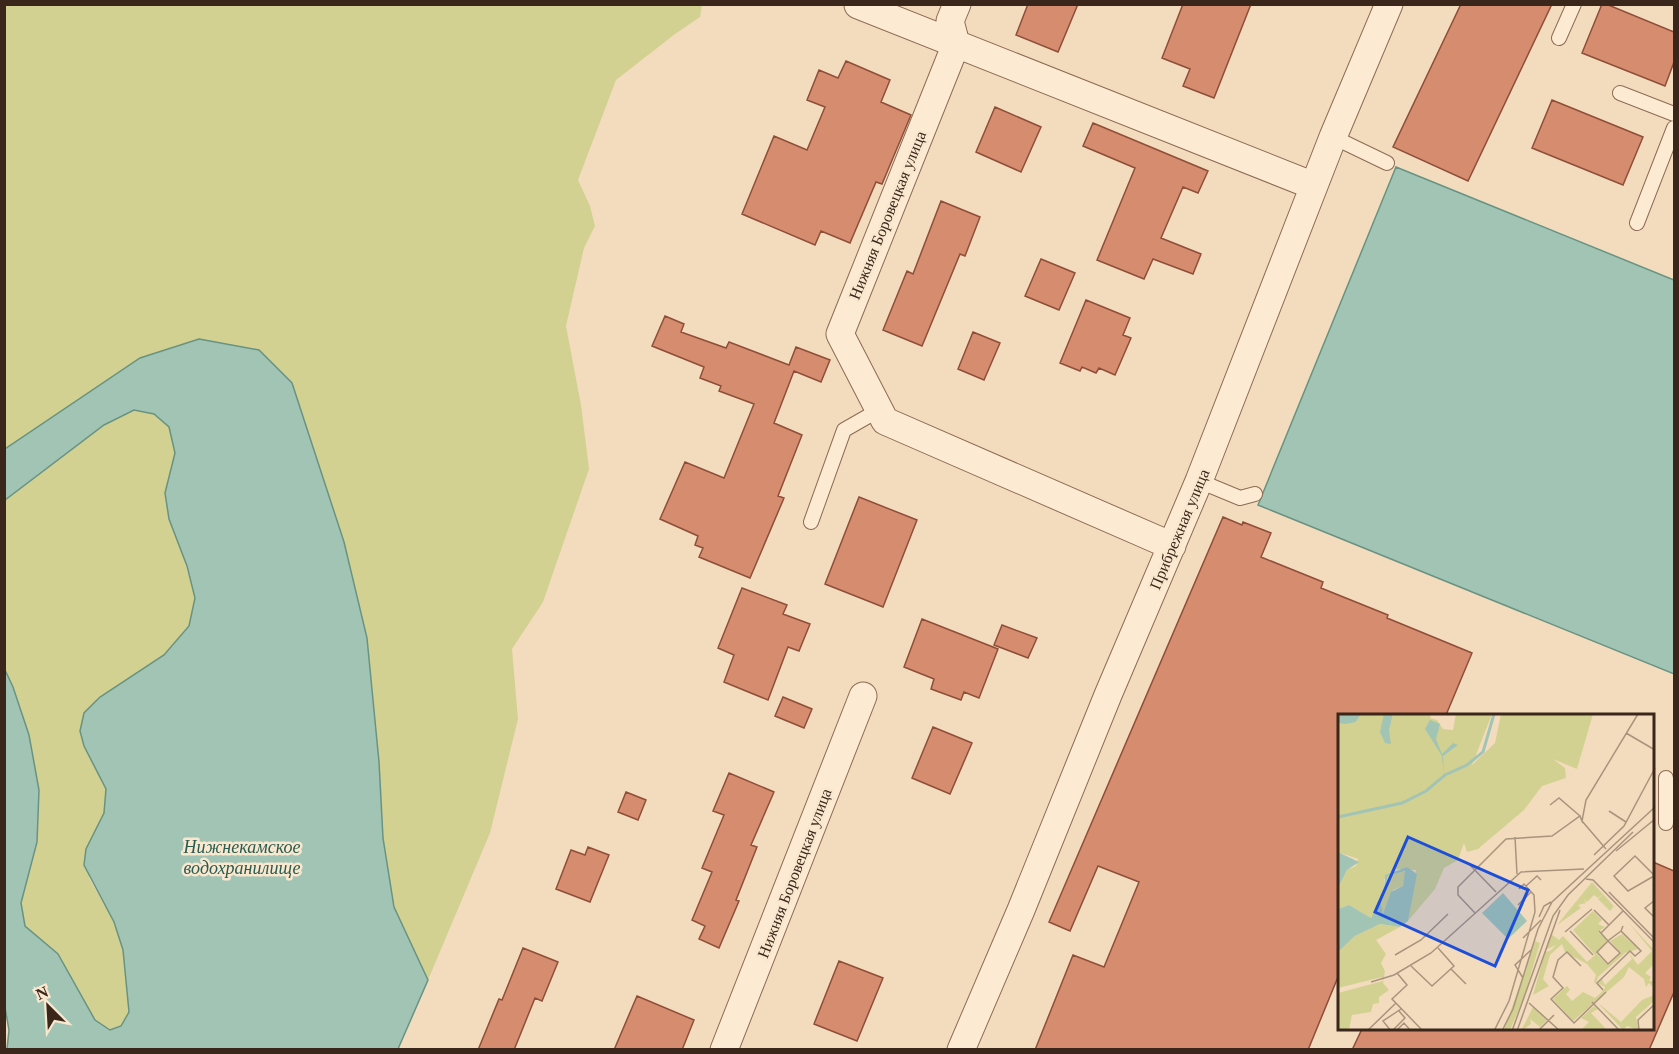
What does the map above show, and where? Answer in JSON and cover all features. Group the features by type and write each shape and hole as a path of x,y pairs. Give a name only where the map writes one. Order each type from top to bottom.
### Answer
{"street":[{"path":"858,4 1314,186"},
{"name":"Нижняя Боровецкая улица","path":"882,416 840,334 956,44 950,21 957,4"},
{"name":"Прибрежная улица","path":"961,1050 1199,481 1333,137 1389,4"},
{"path":"882,416 1172,546"},
{"name":"Нижняя Боровецкая улица","path":"724,1050 863,696"}],"lane":[{"path":"1559,38 1574,4"},
{"path":"1620,93 1674,114"},
{"path":"1637,223 1674,128"},
{"path":"1333,137 1387,163"},
{"path":"811,522 843,430 882,416"},
{"path":"1199,481 1240,498 1255,494"},
{"path":"1666,778 1666,823"}],"shaded area":[{"path":"5,5 702,5 700,17 616,80 578,180 590,206 595,226 584,248 566,326 581,405 589,469 543,602 512,649 518,719 490,833 428,980 394,907 383,838 379,762 367,638 344,542 292,382 140,358 5,449"},
{"path":"134,410 154,414 169,427 175,453 165,493 195,598 189,626 164,655 100,697 84,713 80,731 84,746 106,789 104,813 86,849 89,878 114,922 123,950 129,1013 121,1026 110,1031 95,1020 58,954 25,926 21,903 37,842 29,735 5,670 5,500 104,425"}],"water":[{"path":"1396,167 1674,280 1674,674 1258,505"},
{"name":"Нижнекамское водохранилище","path":"199,339 259,350 292,383 344,542 367,638 379,762 383,838 394,907 428,980 398,1049 7,1049 9,1030 4,1002 5,670 29,735 39,790 37,842 21,903 25,926 58,954 95,1020 110,1030 121,1026 129,1012 123,950 114,922 84,865 86,849 104,813 106,789 84,746 80,731 84,713 100,697 164,655 189,626 195,598 187,566 169,519 165,493 175,453 169,427 154,414 134,410 104,425 5,500 5,449 140,358"}],"building":[{"path":"1028,4 1078,4 1058,52 1016,35"},
{"path":"1183,4 1251,4 1214,98 1183,86 1190,69 1162,58"},
{"path":"1461,4 1552,4 1468,181 1393,147"},
{"path":"1602,4 1674,32 1674,62 1665,86 1582,53"},
{"path":"846,61 890,80 881,102 911,115 882,184 876,182 850,243 821,231 815,245 742,214 774,136 807,150 825,107 807,100 819,70 838,78"},
{"path":"1552,100 1643,137 1623,185 1532,148"},
{"path":"995,107 1041,127 1021,172 976,152"},
{"path":"1093,123 1208,171 1198,193 1183,187 1161,238 1201,254 1193,274 1153,259 1144,279 1097,260 1135,168 1083,146"},
{"path":"941,201 980,217 965,256 960,254 922,346 883,330 907,271 913,274"},
{"path":"1041,259 1075,273 1059,310 1025,296"},
{"path":"1086,300 1130,318 1123,335 1131,338 1115,375 1099,368 1096,373 1082,367 1080,371 1060,363"},
{"path":"665,316 684,324 681,332 726,348 729,342 789,365 796,347 830,360 821,382 794,371 774,423 802,435 778,496 784,498 750,578 699,557 703,548 695,545 698,536 660,519 685,462 724,478 754,404 719,391 721,386 700,378 704,367 652,346"},
{"path":"973,332 1000,343 984,380 958,369"},
{"path":"859,497 917,520 883,607 825,584"},
{"path":"1223,517 1271,533 1261,557 1323,582 1321,588 1472,653 1446,714 1338,714 1338,977 1308,1050 1035,1050 1073,955 1104,967 1139,882 1098,866 1070,931 1049,922"},
{"path":"742,588 787,605 783,614 810,624 799,651 788,647 768,700 724,682 734,655 718,648"},
{"path":"922,619 998,649 979,698 964,692 961,700 931,689 934,679 904,667"},
{"path":"1002,625 1037,638 1028,658 994,645"},
{"path":"783,697 812,709 804,728 775,716"},
{"path":"933,727 972,743 950,794 912,778"},
{"path":"729,773 774,792 751,845 757,847 736,900 739,901 719,948 699,939 705,926 692,920 712,872 702,868 724,815 713,811"},
{"path":"626,792 646,800 638,820 618,812"},
{"path":"588,847 609,855 590,902 556,889 571,850 585,855"},
{"path":"1655,863 1674,871 1674,992 1649,1050 1352,1050 1362,1030 1655,1030"},
{"path":"523,948 558,962 542,1001 535,998 514,1050 478,1050 499,999 502,1000"},
{"path":"839,961 883,978 857,1041 814,1024"},
{"path":"637,996 694,1020 682,1050 614,1050"}]}
